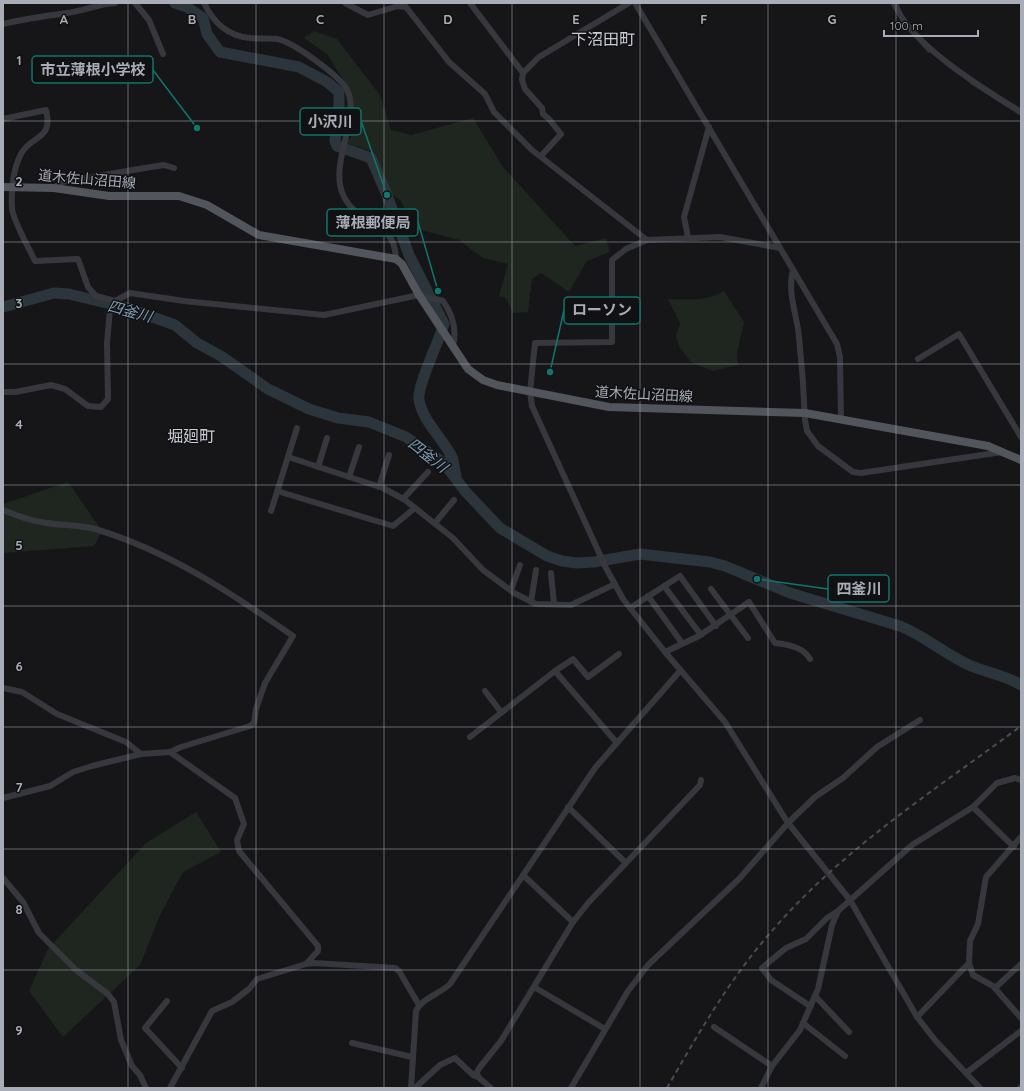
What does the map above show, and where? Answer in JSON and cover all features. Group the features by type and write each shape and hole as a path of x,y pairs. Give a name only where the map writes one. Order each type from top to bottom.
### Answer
{"main road":[{"name":"道木佐山沼田線","path":"3,188 54,188 108,196 179,196 207,206 258,235 396,259 402,264 420,296 468,369 483,380 497,385 609,407 805,413 841,418 988,446 1004,451 1021,460"}],"street":[{"path":"3,24 47,15 68,13 100,4 115,3"},
{"path":"135,3 149,20 162,54"},
{"path":"204,3 219,25 228,31 249,38 284,41 308,55 345,86 350,102 339,173 341,190 352,208 387,231 396,249 396,259"},
{"path":"345,3 368,15 398,6 406,7 452,65 485,94 494,112 532,150 647,240"},
{"path":"470,3 523,73"},
{"path":"541,156 562,134 550,119 543,114 542,108 525,89 522,80 523,73 539,56 629,3"},
{"path":"635,3 837,344 840,357 841,418"},
{"path":"895,3 899,14 905,23 926,45 987,91 1021,112"},
{"path":"3,119 46,110 48,118 49,124 44,133 21,154 12,187 12,210 35,261 78,259 88,287 96,296 115,301"},
{"path":"688,237 684,217 709,127"},
{"path":"54,188 62,182 150,167 164,166 174,168"},
{"path":"780,248 730,238 688,237 647,240 626,249 615,256 612,260 612,342 536,343 530,392 532,406 606,568 630,608 665,652 725,722 788,823 850,900 917,1017 980,1088"},
{"path":"793,270 790,283 790,292 799,335 807,431 813,440 853,472 861,473 928,464 1004,451"},
{"path":"3,392 15,392 51,385 65,390 88,406 101,407 108,399 108,327 110,308 115,301 130,293 184,301 324,315 420,296 443,301 450,311 455,337 453,346"},
{"path":"918,359 959,334 1021,437"},
{"path":"271,511 297,428"},
{"path":"318,467 327,438"},
{"path":"349,477 359,447"},
{"path":"380,487 389,455"},
{"path":"288,457 380,487 403,499 453,538 483,570 511,590 536,604 571,605 615,584"},
{"path":"403,499 428,472"},
{"path":"277,490 393,526 415,508"},
{"path":"435,523 454,500"},
{"path":"3,510 42,522 94,528 146,547 185,566 216,584 293,636 265,683 256,709 254,724 170,752 141,754 73,772 50,786 3,798"},
{"path":"511,590 520,565"},
{"path":"531,602 536,570"},
{"path":"551,573 554,604"},
{"path":"630,608 680,576 716,626"},
{"path":"664,586 701,635"},
{"path":"711,589 748,638"},
{"path":"648,596 682,643"},
{"path":"665,652 701,635 749,602 775,643 789,644 807,654 810,659"},
{"path":"470,737 555,671 573,659 588,677 619,654"},
{"path":"411,1088 416,1011 419,1005 444,990 450,984 595,768 680,670"},
{"path":"555,671 617,743"},
{"path":"3,688 22,692 56,714 126,742 141,754"},
{"path":"485,691 501,712"},
{"path":"572,1088 628,991 648,965 739,879 788,823 815,797 843,778 877,747 920,720"},
{"path":"170,752 228,792 237,800 244,824 237,840 239,851 318,946 318,951 306,964"},
{"path":"810,1006 771,980 762,968 786,948 806,939 827,918 838,911 912,845 973,807 997,783 1015,778 1021,780"},
{"path":"478,1077 477,1072 480,1067 501,1041 573,922 589,902 700,785 701,780"},
{"path":"568,807 626,863"},
{"path":"973,807 1014,847"},
{"path":"1021,837 1014,847 986,877 978,924 970,941 969,963 973,975 996,988 1021,1018"},
{"path":"523,875 573,922"},
{"path":"3,878 23,902 39,933 76,970 108,994 114,1002 121,1040 132,1066 140,1075 146,1088"},
{"path":"761,1088 772,1066 791,1044 803,1023 815,996 820,981 832,925 838,911"},
{"path":"170,1088 212,1011 232,1002 249,988 256,979 306,964 326,963 377,968 395,968 399,971 419,1005"},
{"path":"917,1017 969,963"},
{"path":"996,988 1021,964"},
{"path":"534,987 605,1029"},
{"path":"815,996 850,1032"},
{"path":"167,1001 145,1028 182,1068"},
{"path":"803,1023 845,1056"},
{"path":"714,1027 772,1066"},
{"path":"966,1073 1021,1032"},
{"path":"352,1043 412,1057"},
{"path":"415,1088 440,1065 455,1058 491,1088"}],"shaded area":[{"path":"314,31 337,39 380,95 391,130 411,135 473,118 503,167 575,246 606,238 610,252 587,261 569,292 541,273 532,279 528,312 513,313 506,298 499,296 508,264 483,258 459,240 414,228 401,201 384,188 371,151 346,143 362,123 351,108 344,81 327,54 304,38"},
{"path":"724,291 744,322 737,353 738,365 712,371 691,362 680,348 676,336 680,323 668,299 690,300 711,297"},
{"path":"68,482 102,531 94,546 3,553 3,504"},
{"path":"196,812 221,852 183,872 160,915 140,965 63,1037 29,991 48,949 146,843"}],"waterway":[{"path":"175,3 187,7 203,18 207,34 220,52 299,67 327,82 339,92 339,110 335,141 337,146 371,158 387,195 409,255 444,324 421,384 419,399 424,414 452,457 456,475"},
{"path":"891,3 907,29"},
{"path":"920,42 929,52"},
{"path":"971,83 1021,115"},
{"name":"四釜川","path":"3,307 54,293 69,294 127,308 175,325 197,343 221,356 268,389 309,409 338,418 369,422 406,437 444,463 465,491 500,528 547,556 562,561 577,563 594,562 640,554 710,562 725,566 790,593 900,626 969,665 1008,678 1021,685"}],"railway":[{"path":"667,1088 702,1028 741,969 798,902 828,874 890,822 1021,726"}],"place":[{"name":"市立薄根小学校","path":"197,128"},
{"name":"小沢川","path":"387,195"},
{"name":"薄根郵便局","path":"438,291"},
{"name":"ローソン","path":"550,372"},
{"name":"四釜川","path":"757,579"}],"district":[{"name":"下沼田町","path":"603,39"},
{"name":"堀廻町","path":"191,436"}]}
